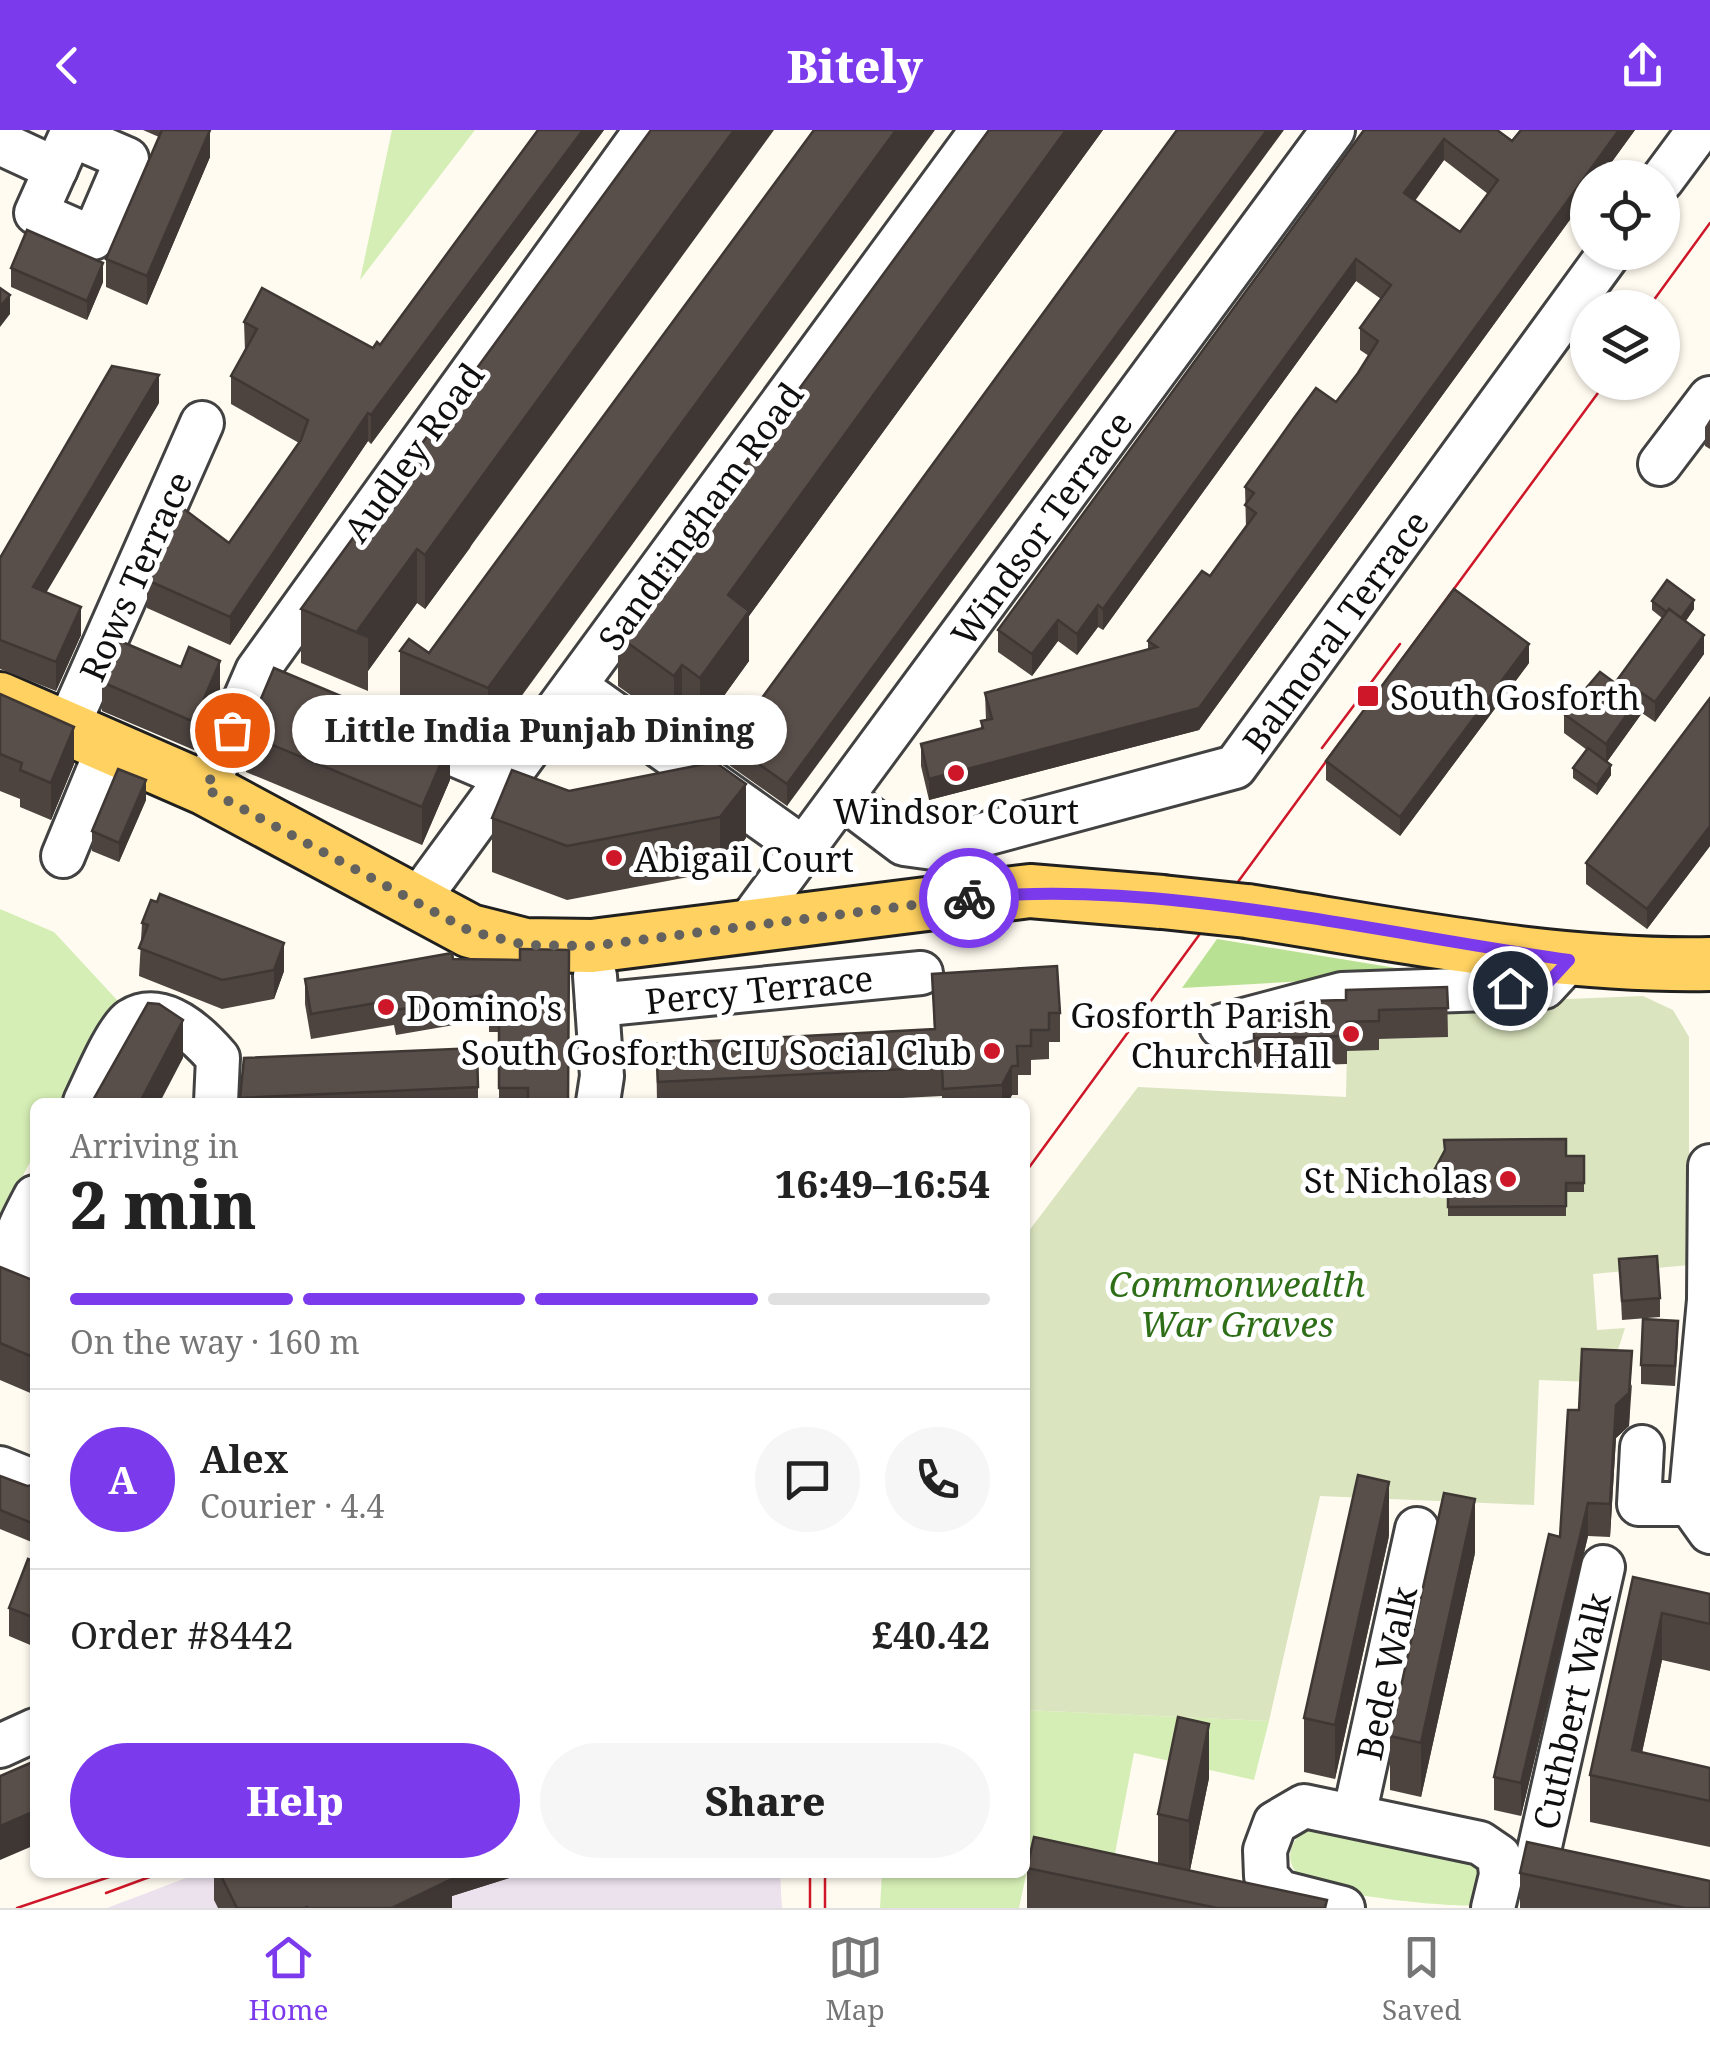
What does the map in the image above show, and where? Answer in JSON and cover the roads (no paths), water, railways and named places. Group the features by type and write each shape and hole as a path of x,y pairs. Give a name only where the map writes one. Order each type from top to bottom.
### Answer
{"main road":[{"path":"0,699 206,789 470,931 525,945 592,946 1030,892 1247,911 1569,960 1636,966 1710,964"}],"street":[{"name":"Audley Road","path":"206,789 273,678 646,130"},
{"name":"Sandringham Road","path":"416,901 982,130"},
{"name":"Windsor Terrace","path":"748,924 1333,130"},
{"path":"1677,160 1699,130"},
{"path":"0,143 56,169"},
{"name":"Balmoral Terrace","path":"843,798 904,844 933,848 1235,767 1597,270"},
{"path":"1660,464 1710,398"},
{"name":"Rows Terrace","path":"63,856 88,737 202,423"},
{"path":"575,686 803,848"},
{"path":"356,713 507,777"},
{"path":"592,946 602,1076 599,1098"},
{"path":"1221,1026 1342,994 1544,987 1569,960"},
{"name":"Percy Terrace","path":"597,1005 922,973"},
{"path":"86,1098 123,1028 146,1015 168,1018 198,1035 218,1058 218,1092"},
{"path":"1642,1447 1639,1504 1700,1518 1710,1166"},
{"path":"30,1206 8,1249 8,1265 30,1287"},
{"path":"0,1468 30,1480"},
{"name":"Bede Walk","path":"1354,1816 1417,1529"},
{"name":"Cuthbert Walk","path":"1493,1908 1502,1875 1538,1858 1603,1567"},
{"path":"0,1746 30,1732"},
{"path":"1343,1908 1280,1892 1266,1876 1265,1850 1275,1823 1304,1806 1538,1858"}],"tram line":[{"path":"1661,290 1710,223"},
{"path":"1398,665 1593,400"},
{"path":"1322,748 1400,644"},
{"path":"1030,1166 1341,741"},
{"path":"17,1908 106,1878"},
{"path":"106,1893 147,1878"},
{"path":"810,1878 810,1908"},
{"path":"825,1878 825,1908"}],"place":[{"name":"South Gosforth","path":"1368,696"},
{"name":"Little India Punjab Dining","path":"232,730"},
{"name":"Windsor Court","path":"956,773"},
{"name":"Abigail Court","path":"614,858"},
{"name":"Domino's","path":"386,1007"},
{"name":"Gosforth Parish Church Hall","path":"1351,1034"},
{"name":"South Gosforth CIU Social Club","path":"992,1051"},
{"name":"St Nicholas","path":"1508,1179"}],"park label":[{"name":"Commonwealth War Graves","path":"1237,1303"}]}
